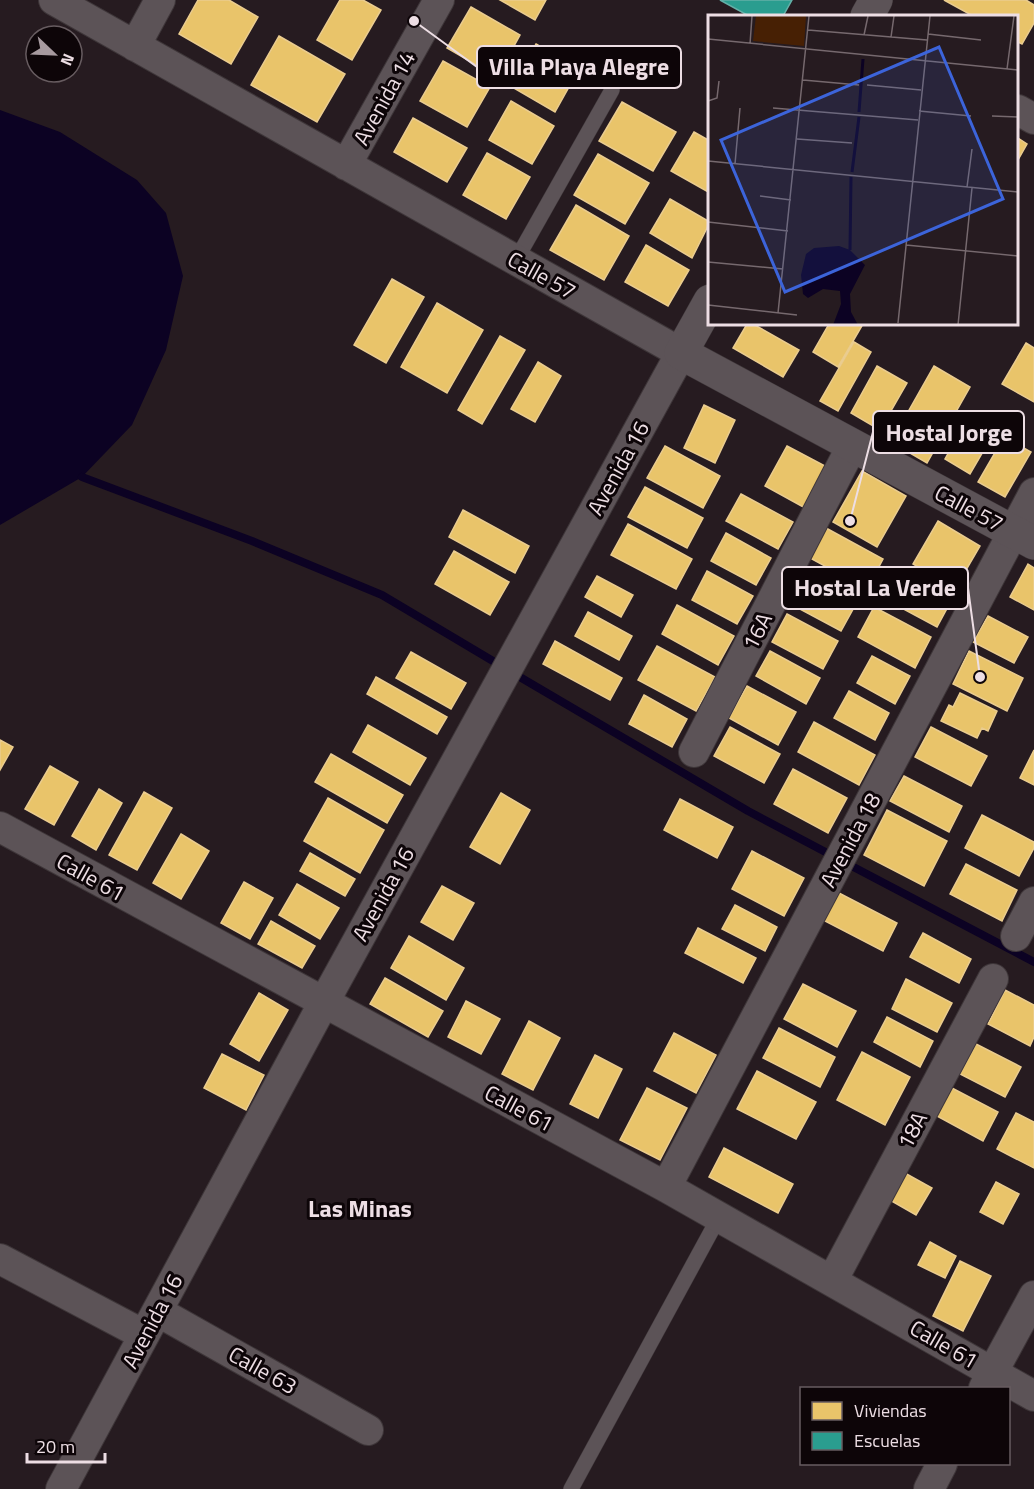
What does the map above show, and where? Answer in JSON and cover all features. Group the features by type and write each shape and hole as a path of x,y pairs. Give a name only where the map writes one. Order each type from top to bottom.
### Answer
{"street":[{"name":"Calle 57","path":"54,0 681,353 1024,537"},
{"path":"135,46 160,0"},
{"name":"Avenida 14","path":"346,165 439,0"},
{"path":"868,15 876,0"},
{"path":"1019,111 1034,119"},
{"name":"Avenida 16","path":"61,1489 499,681 708,305"},
{"name":"16A","path":"694,752 852,446"},
{"name":"Avenida 18","path":"666,1187 856,829 1024,537 1034,493"},
{"name":"Calle 61","path":"0,827 323,1004 666,1187 832,1281 988,1380 1008,1387"},
{"path":"1016,936 1034,902"},
{"name":"18A","path":"832,1281 993,979"},
{"name":"Calle 63","path":"0,1259 151,1323 368,1430"},
{"path":"988,1380 1034,1296"},
{"name":"Calle 61","path":"1010,1388 1034,1396"},
{"path":"928,1489 941,1465"}],"lane":[{"path":"516,260 612,90"},
{"path":"571,1489 719,1217"}],"shaded area":[{"path":"0,110 60,132 137,180 166,213 183,276 166,350 132,425 82,477 0,525"}],"building: Viviendas":[{"path":"198,0 229,0 258,17 231,64 179,34"},
{"path":"340,0 363,0 381,10 352,60 317,40"},
{"path":"500,0 546,0 535,20"},
{"path":"944,0 1026,0 1034,5 1034,23 1022,44 1019,42 1019,15 971,15"},
{"path":"471,7 520,35 497,77 447,48"},
{"path":"279,36 345,74 317,122 251,85"},
{"path":"536,44 579,69 555,112 512,87"},
{"path":"443,61 490,87 467,127 420,101"},
{"path":"511,101 554,126 532,164 489,140"},
{"path":"622,102 676,132 653,171 599,141"},
{"path":"413,118 467,148 447,182 394,152"},
{"path":"694,132 708,140 708,192 671,171"},
{"path":"1019,139 1027,144 1019,158"},
{"path":"487,153 530,177 506,219 463,195"},
{"path":"598,154 649,183 625,224 574,195"},
{"path":"670,199 708,221 708,226 692,258 650,233"},
{"path":"576,205 629,236 604,280 550,250"},
{"path":"646,245 689,270 668,306 625,282"},
{"path":"392,279 424,297 386,363 354,345"},
{"path":"437,303 483,330 447,393 401,367"},
{"path":"746,326 757,326 799,350 783,377 733,348"},
{"path":"828,326 862,326 838,367 813,352"},
{"path":"500,336 525,350 482,424 458,410"},
{"path":"854,342 871,352 838,411 820,401"},
{"path":"1026,343 1034,348 1034,402 1002,384"},
{"path":"538,362 561,376 535,422 511,409"},
{"path":"877,366 907,383 880,430 851,413"},
{"path":"934,366 970,387 927,463 891,442"},
{"path":"704,405 735,420 715,463 684,448"},
{"path":"972,411 998,426 970,474 945,459"},
{"path":"1004,437 1031,452 1005,497 978,482"},
{"path":"665,446 720,476 703,508 647,478"},
{"path":"787,446 827,467 805,508 765,486"},
{"path":"862,471 906,496 877,547 833,522"},
{"path":"645,487 703,518 687,548 628,517"},
{"path":"741,494 793,522 778,549 726,521"},
{"path":"463,510 529,546 515,573 449,537"},
{"path":"938,521 980,546 955,589 913,564"},
{"path":"628,524 692,559 676,589 611,555"},
{"path":"826,528 883,559 867,589 810,558"},
{"path":"726,533 771,558 756,585 711,561"},
{"path":"454,551 509,582 490,615 435,584"},
{"path":"1028,564 1034,568 1034,610 1010,597"},
{"path":"707,571 753,596 737,624 692,600"},
{"path":"895,571 951,601 937,627 881,597"},
{"path":"597,576 633,595 621,617 585,597"},
{"path":"812,578 857,602 841,631 796,607"},
{"path":"677,605 734,636 718,665 662,634"},
{"path":"874,607 931,637 915,668 858,637"},
{"path":"588,612 632,636 619,660 575,636"},
{"path":"787,614 838,641 823,669 772,642"},
{"path":"988,616 1028,637 1014,663 973,642"},
{"path":"555,641 622,678 610,700 543,664"},
{"path":"657,646 715,677 696,711 638,680"},
{"path":"770,651 820,678 806,704 756,676"},
{"path":"969,651 1023,678 1007,711 953,684"},
{"path":"411,652 466,683 451,709 396,678"},
{"path":"872,656 910,676 895,704 857,683"},
{"path":"376,677 447,717 437,734 367,694"},
{"path":"747,686 796,712 778,745 729,718"},
{"path":"849,691 889,713 875,740 834,718"},
{"path":"960,693 997,711 988,731 982,728 977,738 941,721 949,705 953,707"},
{"path":"644,695 687,719 672,747 629,724"},
{"path":"814,722 875,755 859,785 798,752"},
{"path":"368,725 426,758 410,785 353,752"},
{"path":"730,727 780,754 764,783 714,756"},
{"path":"931,727 987,756 971,786 915,757"},
{"path":"0,740 13,747 0,770"},
{"path":"1034,750 1034,785 1020,778"},
{"path":"331,754 403,795 387,823 315,782"},
{"path":"50,766 78,782 54,825 25,809"},
{"path":"793,769 847,798 828,833 774,804"},
{"path":"904,776 962,806 949,832 890,801"},
{"path":"99,789 122,803 96,850 72,836"},
{"path":"144,792 172,808 137,870 109,855"},
{"path":"501,793 530,810 500,864 470,847"},
{"path":"328,798 384,830 360,873 304,841"},
{"path":"680,799 733,827 717,858 664,830"},
{"path":"887,810 947,841 924,886 864,855"},
{"path":"982,815 1034,842 1034,848 1019,876 965,848"},
{"path":"181,834 209,851 181,899 153,883"},
{"path":"752,851 804,878 784,916 732,889"},
{"path":"310,853 355,879 345,896 300,871"},
{"path":"966,864 1017,890 1002,921 950,894"},
{"path":"244,882 273,898 250,939 221,923"},
{"path":"297,884 339,908 320,939 279,915"},
{"path":"442,886 474,903 453,940 421,922"},
{"path":"837,892 897,923 883,951 823,920"},
{"path":"735,905 777,927 765,951 722,929"},
{"path":"271,921 315,946 302,968 258,944"},
{"path":"698,928 756,958 743,983 685,953"},
{"path":"923,933 971,959 959,983 910,957"},
{"path":"409,936 464,968 446,1000 391,968"},
{"path":"385,978 443,1011 428,1037 370,1004"},
{"path":"906,979 952,1003 937,1032 892,1009"},
{"path":"803,984 856,1011 837,1047 784,1019"},
{"path":"1005,990 1034,1005 1034,1037 1030,1046 988,1024"},
{"path":"259,993 288,1010 259,1061 230,1044"},
{"path":"466,1001 500,1019 481,1054 448,1037"},
{"path":"887,1017 933,1041 920,1067 874,1042"},
{"path":"529,1021 560,1038 533,1090 502,1074"},
{"path":"779,1028 835,1057 820,1087 763,1058"},
{"path":"674,1033 716,1055 696,1093 654,1071"},
{"path":"976,1044 1021,1067 1005,1097 960,1074"},
{"path":"862,1052 910,1077 885,1125 837,1100"},
{"path":"222,1054 264,1075 246,1110 204,1088"},
{"path":"595,1055 622,1069 598,1118 570,1104"},
{"path":"757,1071 816,1102 796,1139 737,1109"},
{"path":"950,1087 998,1112 983,1141 935,1115"},
{"path":"647,1088 687,1108 660,1160 620,1140"},
{"path":"1016,1113 1034,1122 1034,1168 997,1149"},
{"path":"724,1148 793,1184 778,1213 709,1177"},
{"path":"903,1172 932,1188 916,1215 888,1199"},
{"path":"996,1182 1019,1194 1003,1224 980,1212"},
{"path":"930,1242 956,1256 945,1278 918,1265"},
{"path":"960,1261 991,1276 963,1331 933,1316"}],"building: Escuelas":[{"path":"720,0 792,0 784,15 747,15"}],"waterway":[{"path":"82,477 252,541 382,595 503,667"},
{"path":"513,673 748,811 833,856"},
{"path":"844,862 1034,962"}],"place":[{"name":"Villa Playa Alegre","path":"414,21"},
{"name":"Hostal Jorge","path":"850,521"},
{"name":"Hostal La Verde","path":"980,677"}],"district":[{"name":"Las Minas","path":"360,1209"}]}
